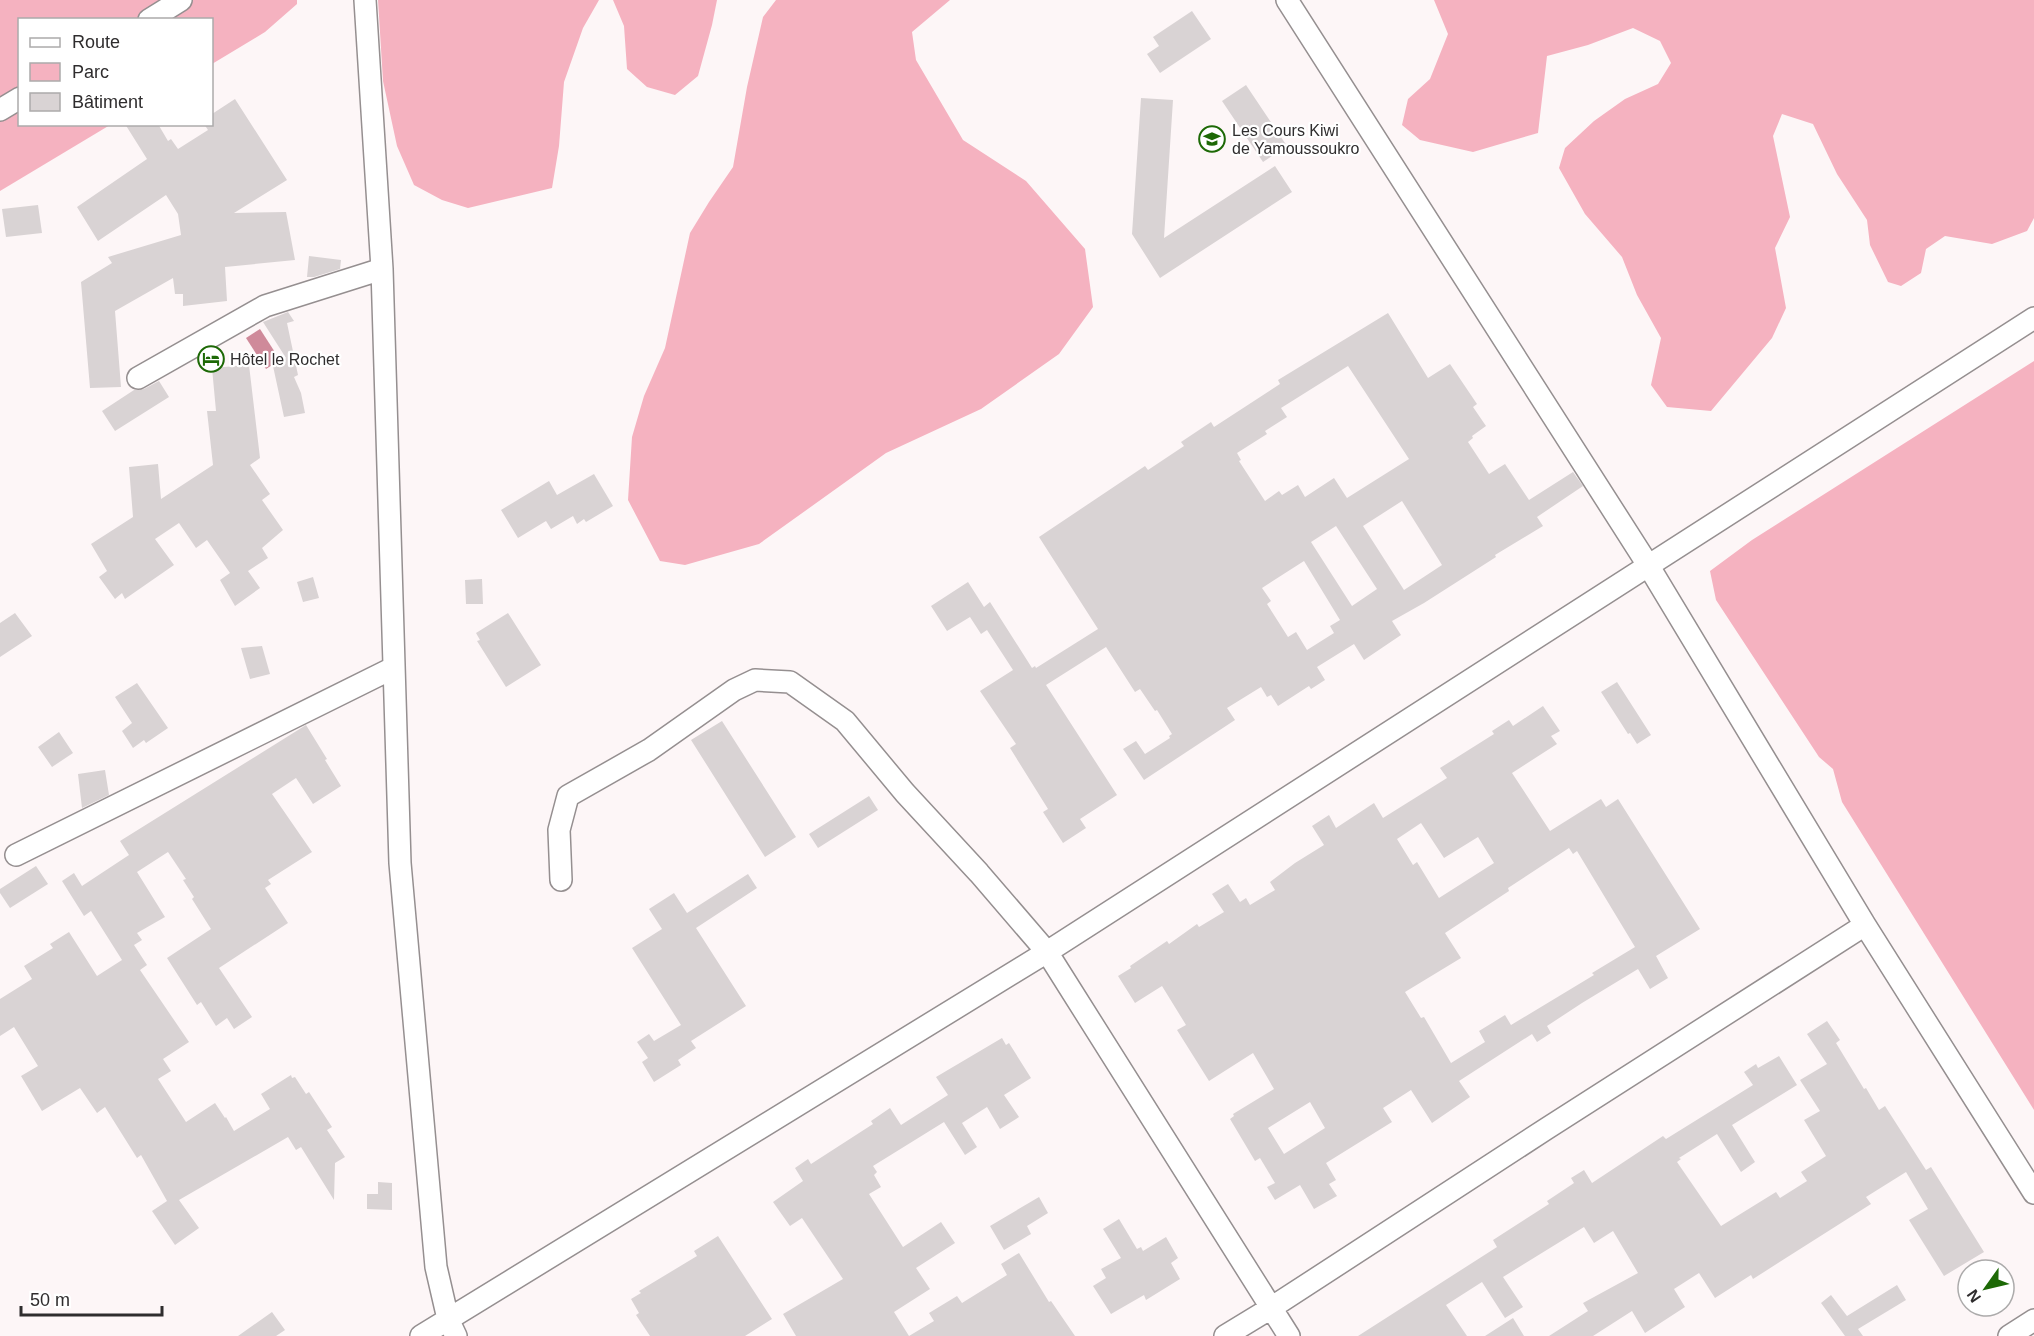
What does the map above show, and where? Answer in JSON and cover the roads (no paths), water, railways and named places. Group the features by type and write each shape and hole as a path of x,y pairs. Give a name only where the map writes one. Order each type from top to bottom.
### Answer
{"street":[{"path":"152,18 181,0"},
{"path":"364,0 381,269 400,863 436,1266 452,1328"},
{"path":"1287,0 1648,566 1865,925 2034,1193"},
{"path":"0,110 18,99"},
{"path":"138,378 265,306 381,269"},
{"path":"421,1336 452,1328 1047,952 2034,318"},
{"path":"16,855 393,668"},
{"path":"561,880 559,830 568,796 649,750 734,690 755,680 789,682 845,721 905,793 979,873 1047,952 1289,1336"},
{"path":"1225,1336 1865,925"},
{"path":"2009,1336 2034,1320"}],"place":[{"name":"Les Cours Kiwi de Yamoussoukro","path":"1212,139"},
{"name":"Hôtel le Rochet","path":"211,359"}]}
